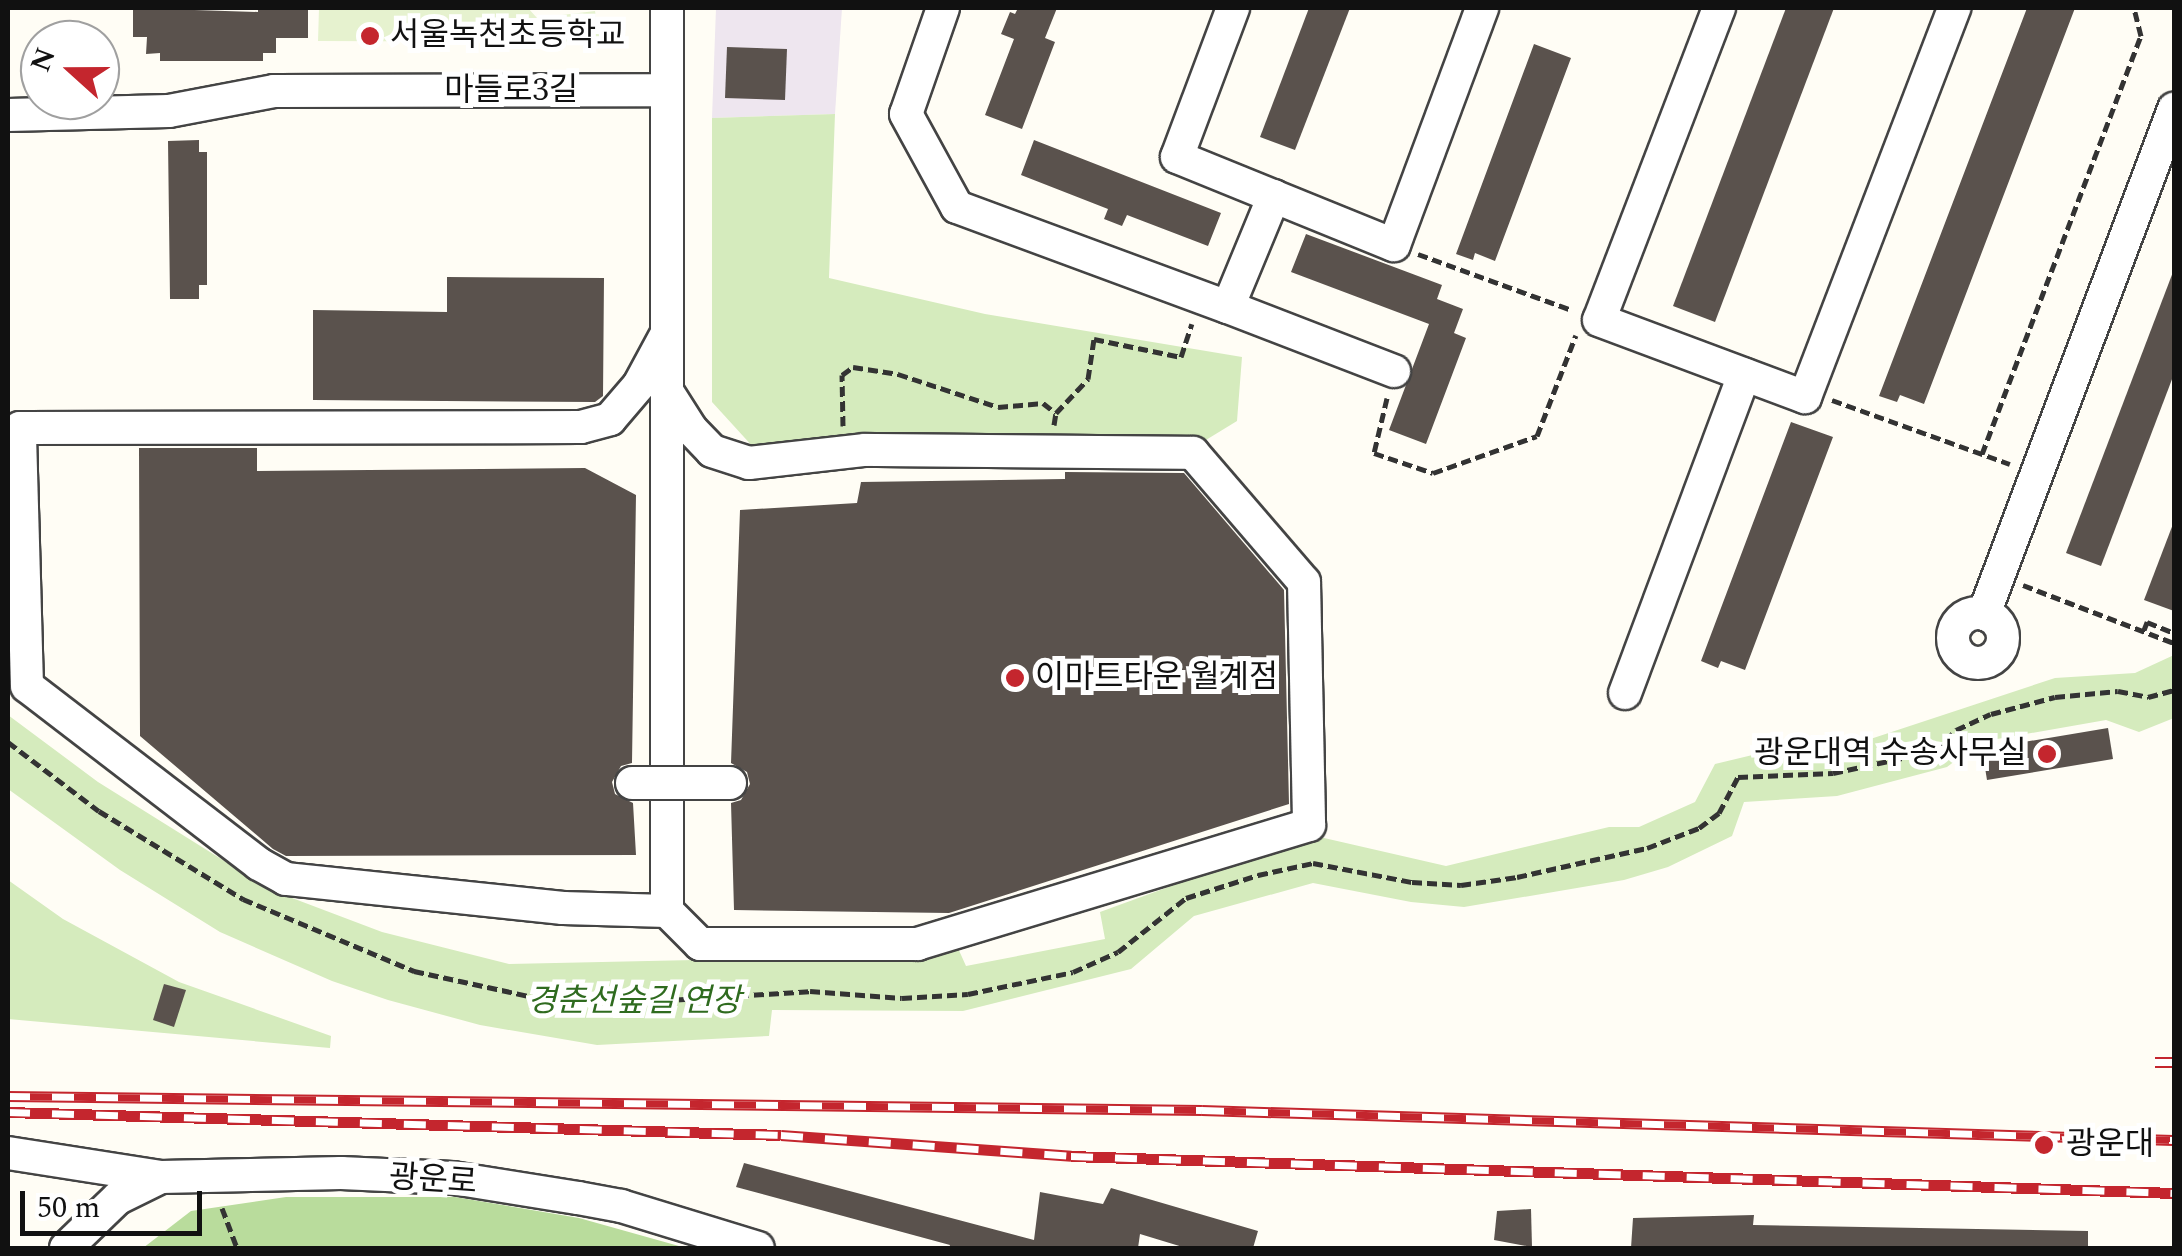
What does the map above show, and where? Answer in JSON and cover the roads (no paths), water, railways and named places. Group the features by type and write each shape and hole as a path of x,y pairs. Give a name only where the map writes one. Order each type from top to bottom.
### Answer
{"street":[{"path":"667,8 667,911"},
{"path":"943,8 906,114 957,207 1394,371"},
{"path":"1233,8 1177,157 1394,244 1482,8"},
{"path":"1719,8 1591,317 1805,396 1954,8"},
{"name":"마들로3길","path":"8,115 169,110 274,91 665,90"},
{"path":"1984,614 2174,108"},
{"path":"1228,307 1274,196"},
{"path":"665,337 640,385 610,419 581,427 20,428 14,486 16,654 27,686 259,864 286,879 563,908 667,911 700,944 918,944 1309,825 1304,582 1193,453 864,450 749,463"},
{"path":"1625,693 1744,374"},
{"path":"665,388 690,429 712,451 749,463 1065,468"},
{"path":"632,784 730,783"},
{"path":"8,1153 161,1176"},
{"name":"광운로","path":"66,1248 118,1198 161,1176 340,1173 453,1178 621,1206 758,1248"}],"railway":[{"path":"2155,1062 2174,1062"},
{"path":"8,1096 1202,1110 2174,1140"},
{"path":"8,1112 781,1135 1071,1156 2174,1193"}],"place":[{"name":"서울녹천초등학교","path":"370,36"},
{"name":"이마트타운 월계점","path":"1015,678"},
{"name":"광운대역 수송사무실","path":"2047,754"},
{"name":"광운대","path":"2044,1145"}],"park label":[{"name":"경춘선숲길 연장","path":"634,1002"}]}
